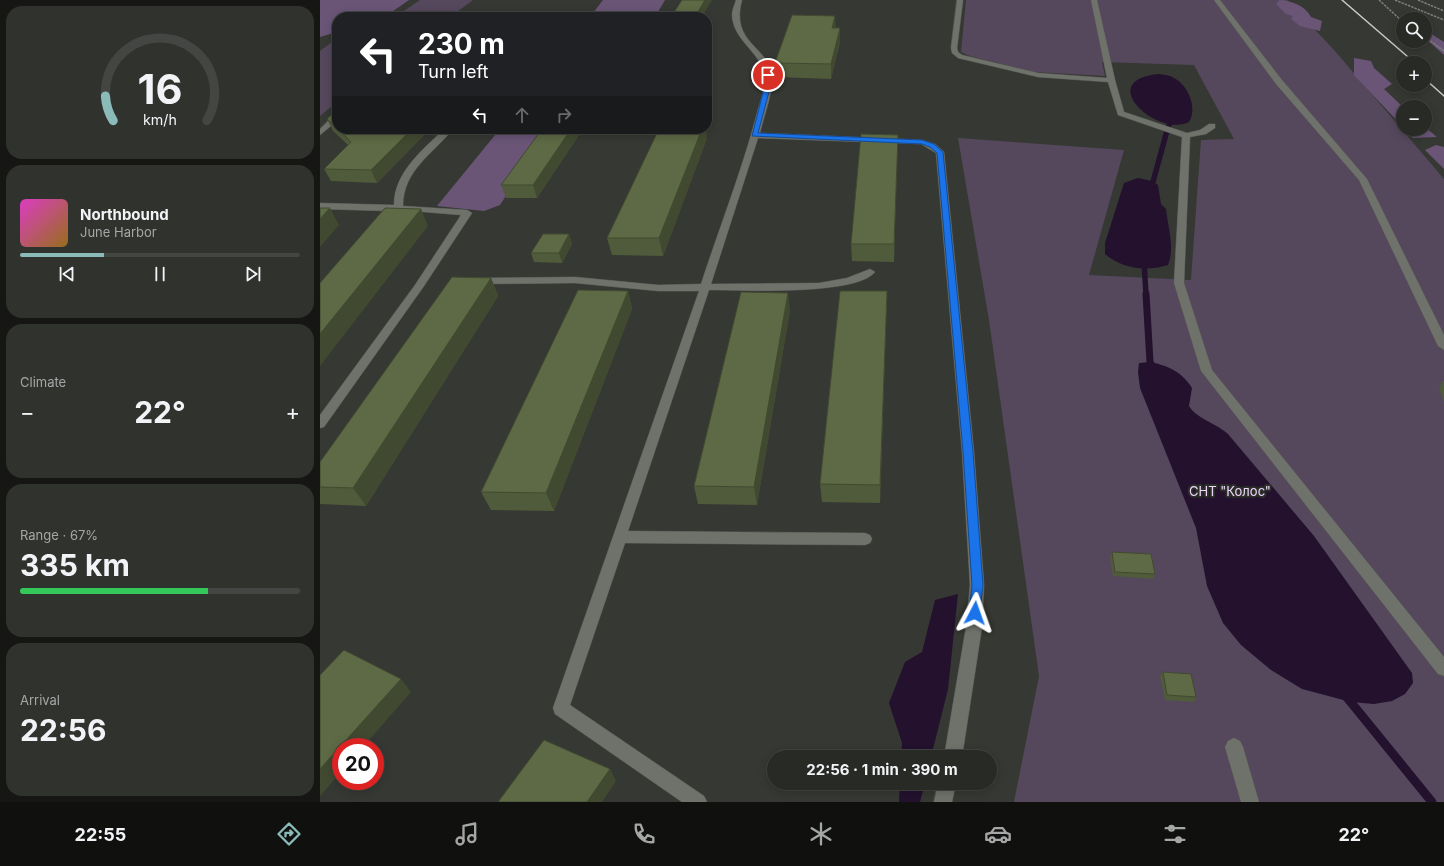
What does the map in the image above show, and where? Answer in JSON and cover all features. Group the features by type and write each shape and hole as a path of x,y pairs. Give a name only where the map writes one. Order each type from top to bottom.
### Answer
{"street":[{"path":"698,802 561,708 705,287 755,135 767,88 768,75 764,63 739,30 735,14 739,0"},
{"path":"960,0 954,48 955,53 960,57 1038,74 1111,80"},
{"path":"1094,0 1111,80 1122,113 1186,136 1202,132 1212,126"},
{"path":"1217,0 1279,82 1363,179 1444,346"},
{"path":"320,133 332,122"},
{"path":"398,208 399,189 408,174 423,155 444,134"},
{"path":"755,135 922,142 932,146 940,152 968,452 977,585 974,627 953,750"},
{"path":"1186,136 1179,283 1206,371 1444,670"},
{"path":"320,206 398,208 468,213 419,286 320,424"},
{"path":"470,281 575,280 658,288 819,286 849,281 870,272"},
{"path":"619,538 865,539"},
{"path":"1234,747 1250,802"},
{"path":"942,802 945,790"}],"path":[{"path":"1379,0 1396,16"},
{"path":"1395,0 1444,20"},
{"path":"1418,0 1444,11"},
{"path":"1432,43 1444,51"}],"green space":[{"path":"420,0 473,0 457,12 402,12"},
{"name":"СНТ \"Колос\"","path":"966,0 1287,0 1335,51 1396,123 1396,136 1407,136 1444,179 1444,802 1014,802 1039,676 989,320 958,138 1124,150 1089,275 1191,280 1201,140 1234,139 1194,65 1102,62 1105,76 1034,72 970,56 961,52"},
{"path":"332,42 332,106 320,116 320,51"}],"shaded area":[{"path":"320,0 409,0 392,12 332,12 332,33 320,37"},
{"path":"603,0 665,0 658,12 594,12"},
{"path":"1278,0 1287,1 1301,6 1311,17 1322,21 1320,31 1300,26 1291,19 1293,16 1286,14 1276,4 1279,1"},
{"path":"1432,34 1444,42 1444,55 1432,44"},
{"path":"1354,58 1371,61 1374,68 1392,84 1384,89 1396,100 1396,120 1354,75"},
{"path":"1159,74 1172,77 1184,86 1192,104 1192,116 1189,122 1176,125 1162,122 1148,115 1138,106 1131,96 1131,86 1140,78"},
{"path":"1432,133 1437,137 1413,138 1411,136 1432,136"},
{"path":"496,134 546,134 500,205 484,211 437,206"},
{"path":"1436,145 1444,147 1444,169 1425,150"},
{"path":"1138,178 1152,181 1158,185 1161,204 1166,209 1171,244 1168,265 1143,269 1135,268 1119,263 1105,254 1105,243 1124,183"},
{"path":"1150,362 1174,370 1188,382 1192,388 1189,406 1192,410 1228,434 1314,536 1412,673 1413,683 1405,694 1392,701 1374,704 1351,702 1302,689 1271,670 1241,645 1223,623 1207,586 1196,528 1140,388 1138,372 1139,363"},
{"path":"958,594 948,689 933,750 902,750 902,743 889,703 905,662 922,652 935,600"},
{"path":"900,790 923,790 920,802 899,802"}],"building":[{"path":"682,0 705,0 698,12 674,12"},
{"path":"792,15 835,16 832,28 840,28 831,64 775,63"},
{"path":"332,114 332,124 327,119"},
{"path":"343,134 407,134 371,170 324,169 351,142"},
{"path":"538,134 568,134 533,185 501,185"},
{"path":"657,134 700,134 659,238 607,238"},
{"path":"861,134 898,135 894,244 851,244"},
{"path":"320,208 330,208 320,219"},
{"path":"385,208 421,209 320,334 320,283"},
{"path":"543,234 569,234 559,253 531,253"},
{"path":"452,277 491,278 353,488 320,487 320,462"},
{"path":"578,290 628,291 546,493 481,492"},
{"path":"840,291 887,291 880,485 820,484"},
{"path":"741,292 788,293 754,487 694,486"},
{"path":"1112,552 1151,554 1155,574 1115,572"},
{"path":"344,650 401,679 348,738 332,738 332,756 320,769 320,675"},
{"path":"1163,672 1191,674 1196,697 1167,695"},
{"path":"544,740 610,769 587,802 498,802"}],"waterway":[{"path":"1167,128 1171,123"},
{"path":"1151,189 1168,127"},
{"path":"1144,261 1146,295"},
{"path":"1146,294 1150,362 1154,369"},
{"path":"1345,695 1432,802"}],"railway":[{"path":"1342,0 1407,56"},
{"path":"1432,85 1444,96"}],"route":[{"path":"768,75 767,88 755,135 922,142 932,146 940,152 968,452 977,585 975,613"}]}
